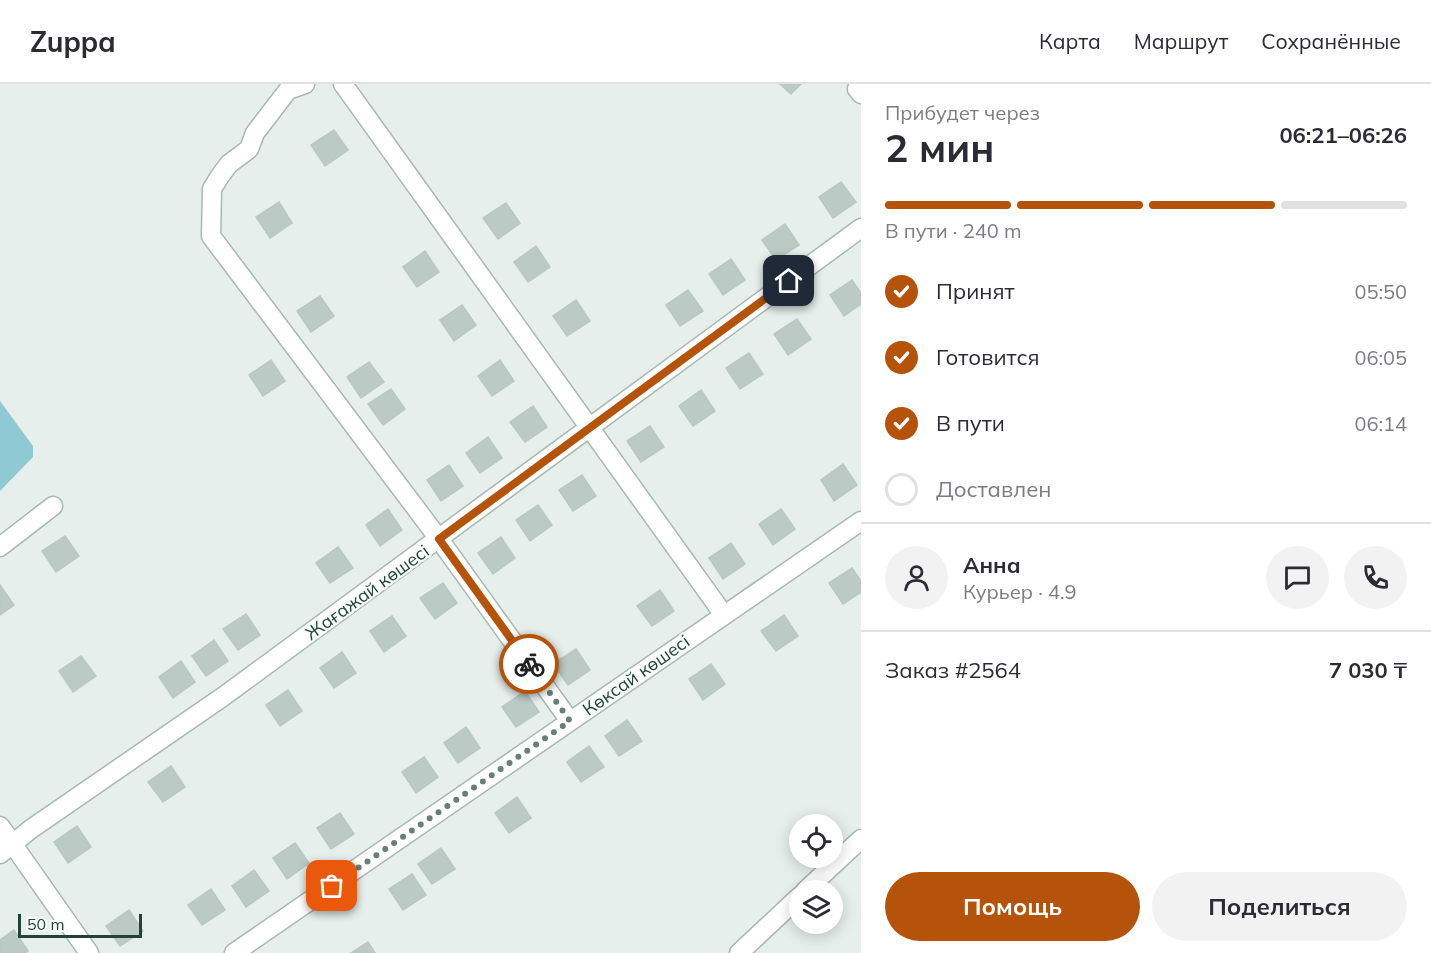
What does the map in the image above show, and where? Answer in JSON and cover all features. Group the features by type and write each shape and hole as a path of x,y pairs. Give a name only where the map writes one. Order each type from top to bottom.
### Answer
{"street":[{"path":"305,84 288,90 255,133 249,149 229,164 220,176 212,189 211,236 439,539 570,721"},
{"path":"344,84 724,615"},
{"path":"859,84 857,88 861,94"},
{"name":"Жағажай көшесі","path":"7,849 31,828 224,696 861,228"},
{"path":"0,548 54,507"},
{"name":"Көксай көшесі","path":"234,953 861,521"},
{"path":"0,826 7,849 89,953"},
{"path":"817,880 861,839"},
{"path":"739,953 789,906"}],"water":[{"path":"0,401 33,446 33,457 0,491"}],"building":[{"path":"780,84 801,84 791,94"},
{"path":"334,130 348,150 325,166 311,145"},
{"path":"841,182 856,202 833,218 819,197"},
{"path":"279,202 292,223 270,238 256,217"},
{"path":"506,203 520,223 498,239 483,218"},
{"path":"785,224 799,245 776,260 762,240"},
{"path":"536,246 550,267 528,282 514,262"},
{"path":"425,251 439,272 417,287 403,267"},
{"path":"731,259 745,280 723,295 709,274"},
{"path":"852,280 861,293 861,304 844,316 830,295"},
{"path":"688,290 703,311 680,326 666,305"},
{"path":"320,296 334,316 311,332 297,311"},
{"path":"576,300 590,321 567,336 553,316"},
{"path":"462,305 476,325 454,341 440,320"},
{"path":"797,319 811,339 788,355 774,334"},
{"path":"749,353 763,374 740,389 726,368"},
{"path":"271,360 285,381 263,396 249,375"},
{"path":"500,360 514,381 492,396 478,376"},
{"path":"369,362 384,382 361,398 347,377"},
{"path":"391,389 405,409 383,425 368,404"},
{"path":"701,390 715,411 693,426 679,406"},
{"path":"533,406 547,427 525,442 510,422"},
{"path":"650,426 664,447 641,462 627,441"},
{"path":"488,437 502,458 480,473 466,453"},
{"path":"843,464 857,485 834,501 821,480"},
{"path":"449,465 463,486 441,501 427,480"},
{"path":"582,475 596,496 573,511 559,490"},
{"path":"538,505 552,525 530,541 516,520"},
{"path":"388,509 402,530 380,546 366,525"},
{"path":"781,509 795,529 773,545 759,524"},
{"path":"65,536 79,556 56,572 42,551"},
{"path":"501,537 515,558 493,574 478,553"},
{"path":"731,543 745,564 723,579 709,558"},
{"path":"338,547 353,568 330,583 316,563"},
{"path":"852,568 861,581 861,592 843,604 829,583"},
{"path":"443,583 457,603 435,619 420,598"},
{"path":"0,585 14,605 0,615"},
{"path":"660,590 674,611 652,626 637,606"},
{"path":"246,614 260,635 238,650 223,629"},
{"path":"784,615 798,636 776,651 761,631"},
{"path":"392,616 406,636 384,652 370,631"},
{"path":"214,640 228,661 206,676 192,656"},
{"path":"576,649 590,670 568,685 553,664"},
{"path":"342,652 356,673 334,688 320,668"},
{"path":"81,656 96,676 73,692 59,671"},
{"path":"181,661 195,682 173,698 159,677"},
{"path":"711,664 725,684 703,700 689,679"},
{"path":"288,690 302,711 280,726 266,705"},
{"path":"525,691 539,712 516,727 502,707"},
{"path":"627,720 642,741 619,756 605,736"},
{"path":"466,727 480,748 458,763 444,743"},
{"path":"589,746 604,767 581,782 567,762"},
{"path":"424,757 438,777 416,793 402,772"},
{"path":"171,766 185,787 163,802 148,782"},
{"path":"517,797 531,818 509,833 495,813"},
{"path":"340,813 354,834 331,849 317,828"},
{"path":"77,826 91,847 68,863 54,842"},
{"path":"295,843 309,863 287,879 273,858"},
{"path":"441,848 455,869 432,884 418,864"},
{"path":"254,870 269,891 246,907 232,886"},
{"path":"412,874 426,895 403,910 389,889"},
{"path":"211,889 225,910 202,925 188,905"},
{"path":"129,910 143,931 120,946 106,926"},
{"path":"14,930 28,951 0,953 0,940"},
{"path":"368,942 375,953 351,953"}],"way so far":[{"path":"332,886 570,721 529,664"}],"route":[{"path":"529,664 439,539 789,281"}]}
